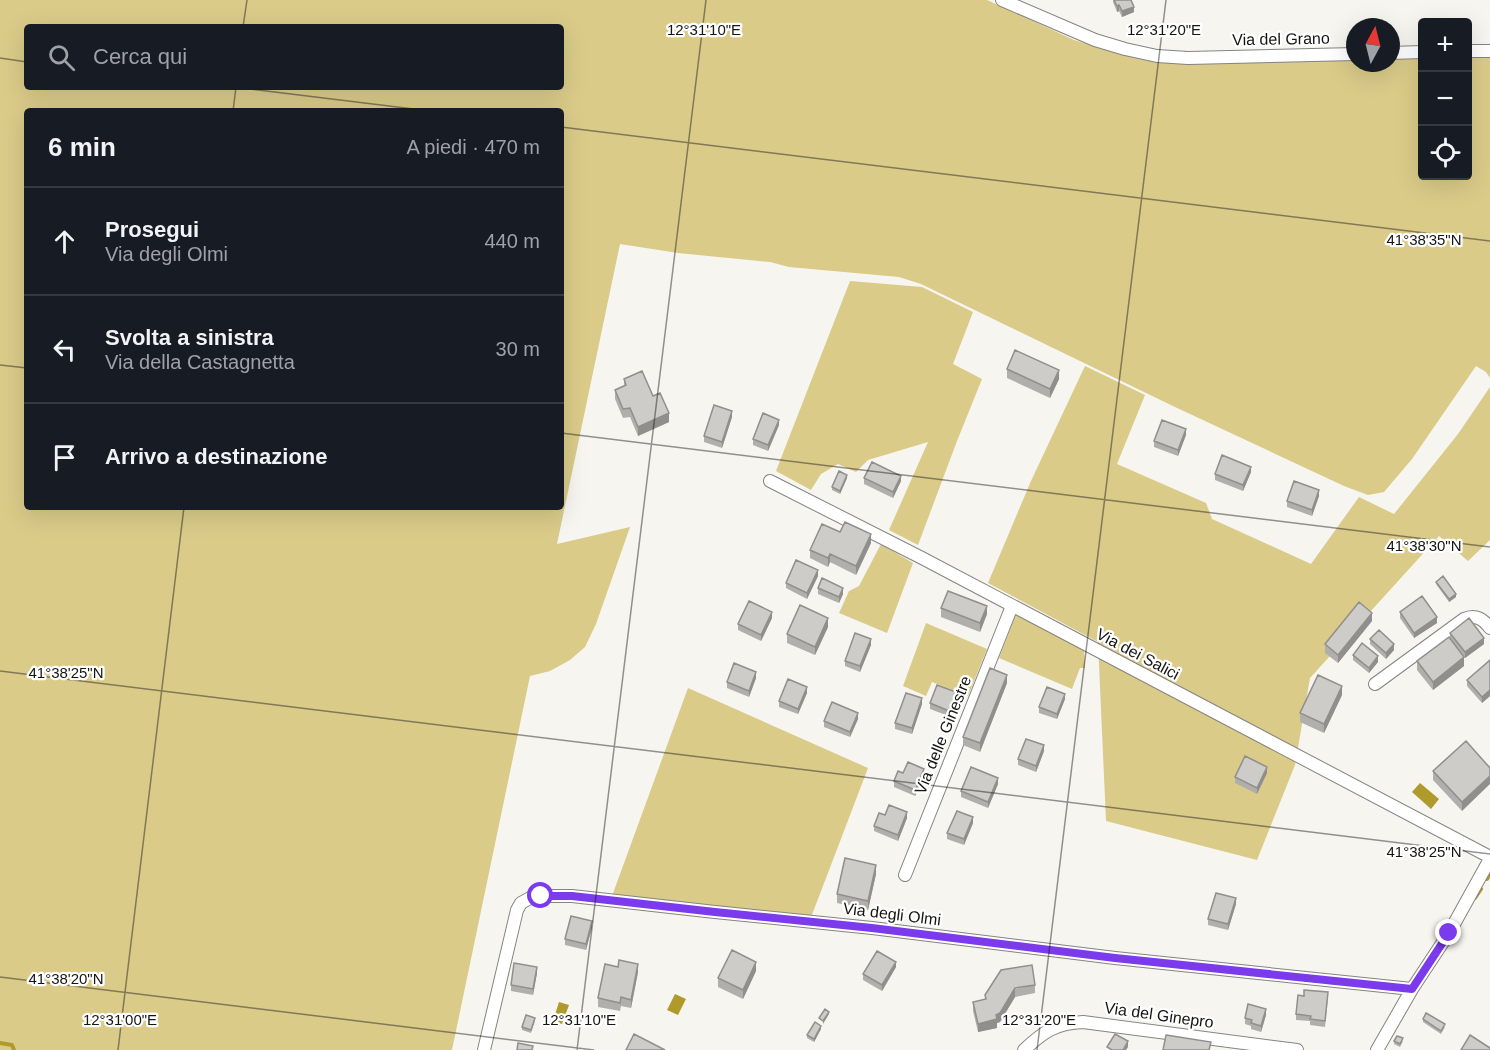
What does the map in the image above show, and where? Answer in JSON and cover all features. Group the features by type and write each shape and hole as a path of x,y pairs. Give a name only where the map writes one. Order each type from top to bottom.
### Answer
{"street":[{"name":"Via del Grano","path":"1002,0 1095,40 1125,50 1157,56 1188,58 1346,54"},
{"path":"1472,51 1490,51"},
{"path":"1400,53 1418,52"},
{"name":"Via dei Salici","path":"770,482 922,558 1490,858"},
{"name":"Via delle Ginestre","path":"904,875 1012,606"},
{"path":"1375,684 1464,619 1479,618 1484,620 1490,628"},
{"path":"1377,1050 1412,989 1449,933 1490,858"},
{"name":"Via degli Olmi","path":"484,1050 517,910 526,900 541,896 572,896 852,925 1115,958 1412,989"},
{"name":"Via del Ginepro","path":"1024,1050 1050,1029 1064,1024 1083,1022 1297,1050"}],"shaded area":[{"path":"0,0 987,0 1074,40 1112,51 1346,58 1346,72 1400,72 1400,57 1418,57 1418,180 1472,180 1472,56 1490,55 1490,378 1486,372 1476,366 1412,459 1384,492 1368,495 1344,486 921,284 899,277 789,267 770,262 678,253 620,244 557,544 630,527 596,624 585,647 570,660 550,671 530,676 452,1050 0,1050"},
{"path":"850,281 922,287 973,312 953,364 982,379 918,545 889,530 928,442 868,460 856,472 838,464 821,474 811,490 776,471"},
{"path":"1085,366 1145,395 1117,464 1206,503 1212,519 1311,564 1359,497 1394,514 1458,434 1490,387 1490,540 1468,561 1439,536 1310,678 1295,765 1257,860 1106,821 1098,642 988,583 1031,481"},
{"path":"881,544 913,563 887,633 839,613 849,591 859,586"},
{"path":"1016,614 1084,650 1085,668 1080,668 1072,689 999,658"},
{"path":"926,623 987,649 968,696 932,682 926,696 903,686"},
{"path":"688,688 868,768 810,920 612,896"},
{"path":"1420,783 1439,799 1431,809 1412,792"},
{"path":"675,994 686,999 678,1015 667,1010"},
{"path":"559,1002 569,1005 562,1024 553,1021"}],"building":[{"path":"1114,0 1131,0 1134,7 1122,11"},
{"path":"1015,350 1059,370 1050,389 1007,369"},
{"path":"642,371 653,396 660,393 669,413 638,427 630,408 623,409 615,390 626,385 624,379"},
{"path":"714,405 732,411 722,442 704,436"},
{"path":"763,413 779,420 768,445 753,439"},
{"path":"1162,420 1186,429 1178,450 1154,441"},
{"path":"1222,455 1251,467 1243,485 1215,474"},
{"path":"872,462 901,476 893,492 864,478"},
{"path":"839,471 847,475 840,491 832,487"},
{"path":"1294,481 1319,490 1312,510 1287,501"},
{"path":"845,522 871,534 856,566 830,554 828,558 810,550 822,524 840,532"},
{"path":"796,560 818,570 807,593 786,583"},
{"path":"1443,576 1456,594 1449,599 1436,582"},
{"path":"822,578 843,588 839,597 818,588"},
{"path":"948,591 987,606 980,623 941,608"},
{"path":"1422,596 1437,617 1414,633 1400,612"},
{"path":"749,601 772,612 761,635 738,624"},
{"path":"1359,602 1372,613 1338,655 1325,644"},
{"path":"800,605 828,618 815,647 787,634"},
{"path":"1469,618 1484,638 1465,652 1450,633"},
{"path":"1379,630 1394,644 1386,653 1370,639"},
{"path":"855,633 871,639 860,666 845,661"},
{"path":"1449,637 1464,657 1433,682 1417,661"},
{"path":"1362,643 1378,656 1369,668 1353,655"},
{"path":"1490,660 1490,690 1482,697 1467,680"},
{"path":"734,663 756,672 749,691 727,682"},
{"path":"990,668 1007,675 980,743 963,737"},
{"path":"1318,675 1342,686 1324,724 1300,713"},
{"path":"788,679 807,687 798,709 779,701"},
{"path":"937,685 961,694 954,713 930,703"},
{"path":"1047,687 1065,694 1057,714 1039,707"},
{"path":"906,693 922,698 912,728 895,723"},
{"path":"832,702 858,713 850,732 824,721"},
{"path":"1026,739 1044,745 1036,766 1018,759"},
{"path":"1466,741 1490,768 1490,776 1462,802 1433,771"},
{"path":"1245,756 1267,767 1257,788 1235,777"},
{"path":"908,762 924,769 915,790 894,781 898,771 903,773"},
{"path":"971,767 998,778 988,802 961,791"},
{"path":"889,805 907,812 898,835 874,826 879,813 885,815"},
{"path":"957,811 973,817 964,839 947,833"},
{"path":"845,858 876,865 868,901 837,894"},
{"path":"1216,893 1236,898 1228,924 1208,919"},
{"path":"571,916 592,921 586,944 565,939"},
{"path":"732,950 756,962 743,990 718,978"},
{"path":"877,951 896,962 882,985 863,974"},
{"path":"619,960 638,964 631,1000 621,997 620,1003 598,998 605,964 618,967"},
{"path":"514,963 537,967 533,989 511,985"},
{"path":"1032,965 1035,985 1015,988 1000,1013 996,1015 997,1019 978,1024 973,1002 986,999 985,995 1001,970"},
{"path":"1304,990 1328,992 1325,1021 1296,1014 1298,995 1304,996"},
{"path":"1248,1004 1266,1009 1261,1026 1245,1018"},
{"path":"825,1009 829,1012 823,1021 819,1018"},
{"path":"1426,1013 1445,1024 1441,1031 1423,1019"},
{"path":"526,1015 535,1018 531,1030 522,1027"},
{"path":"815,1022 821,1026 814,1039 807,1035"},
{"path":"634,1034 665,1050 626,1050"},
{"path":"1115,1034 1128,1041 1123,1050 1112,1050 1107,1047"},
{"path":"1166,1035 1211,1042 1209,1050 1163,1050"},
{"path":"1470,1035 1490,1048 1490,1050 1461,1050"},
{"path":"1397,1036 1403,1038 1400,1044 1394,1041"},
{"path":"518,1043 533,1046 532,1050 517,1050"}],"waterway":[{"path":"1487,879 1490,874"},
{"path":"1475,898 1481,889"},
{"path":"0,1043 12,1045 14,1050"}],"route":[{"path":"541,896 572,896 872,928 1115,958 1412,989 1449,933"}]}
